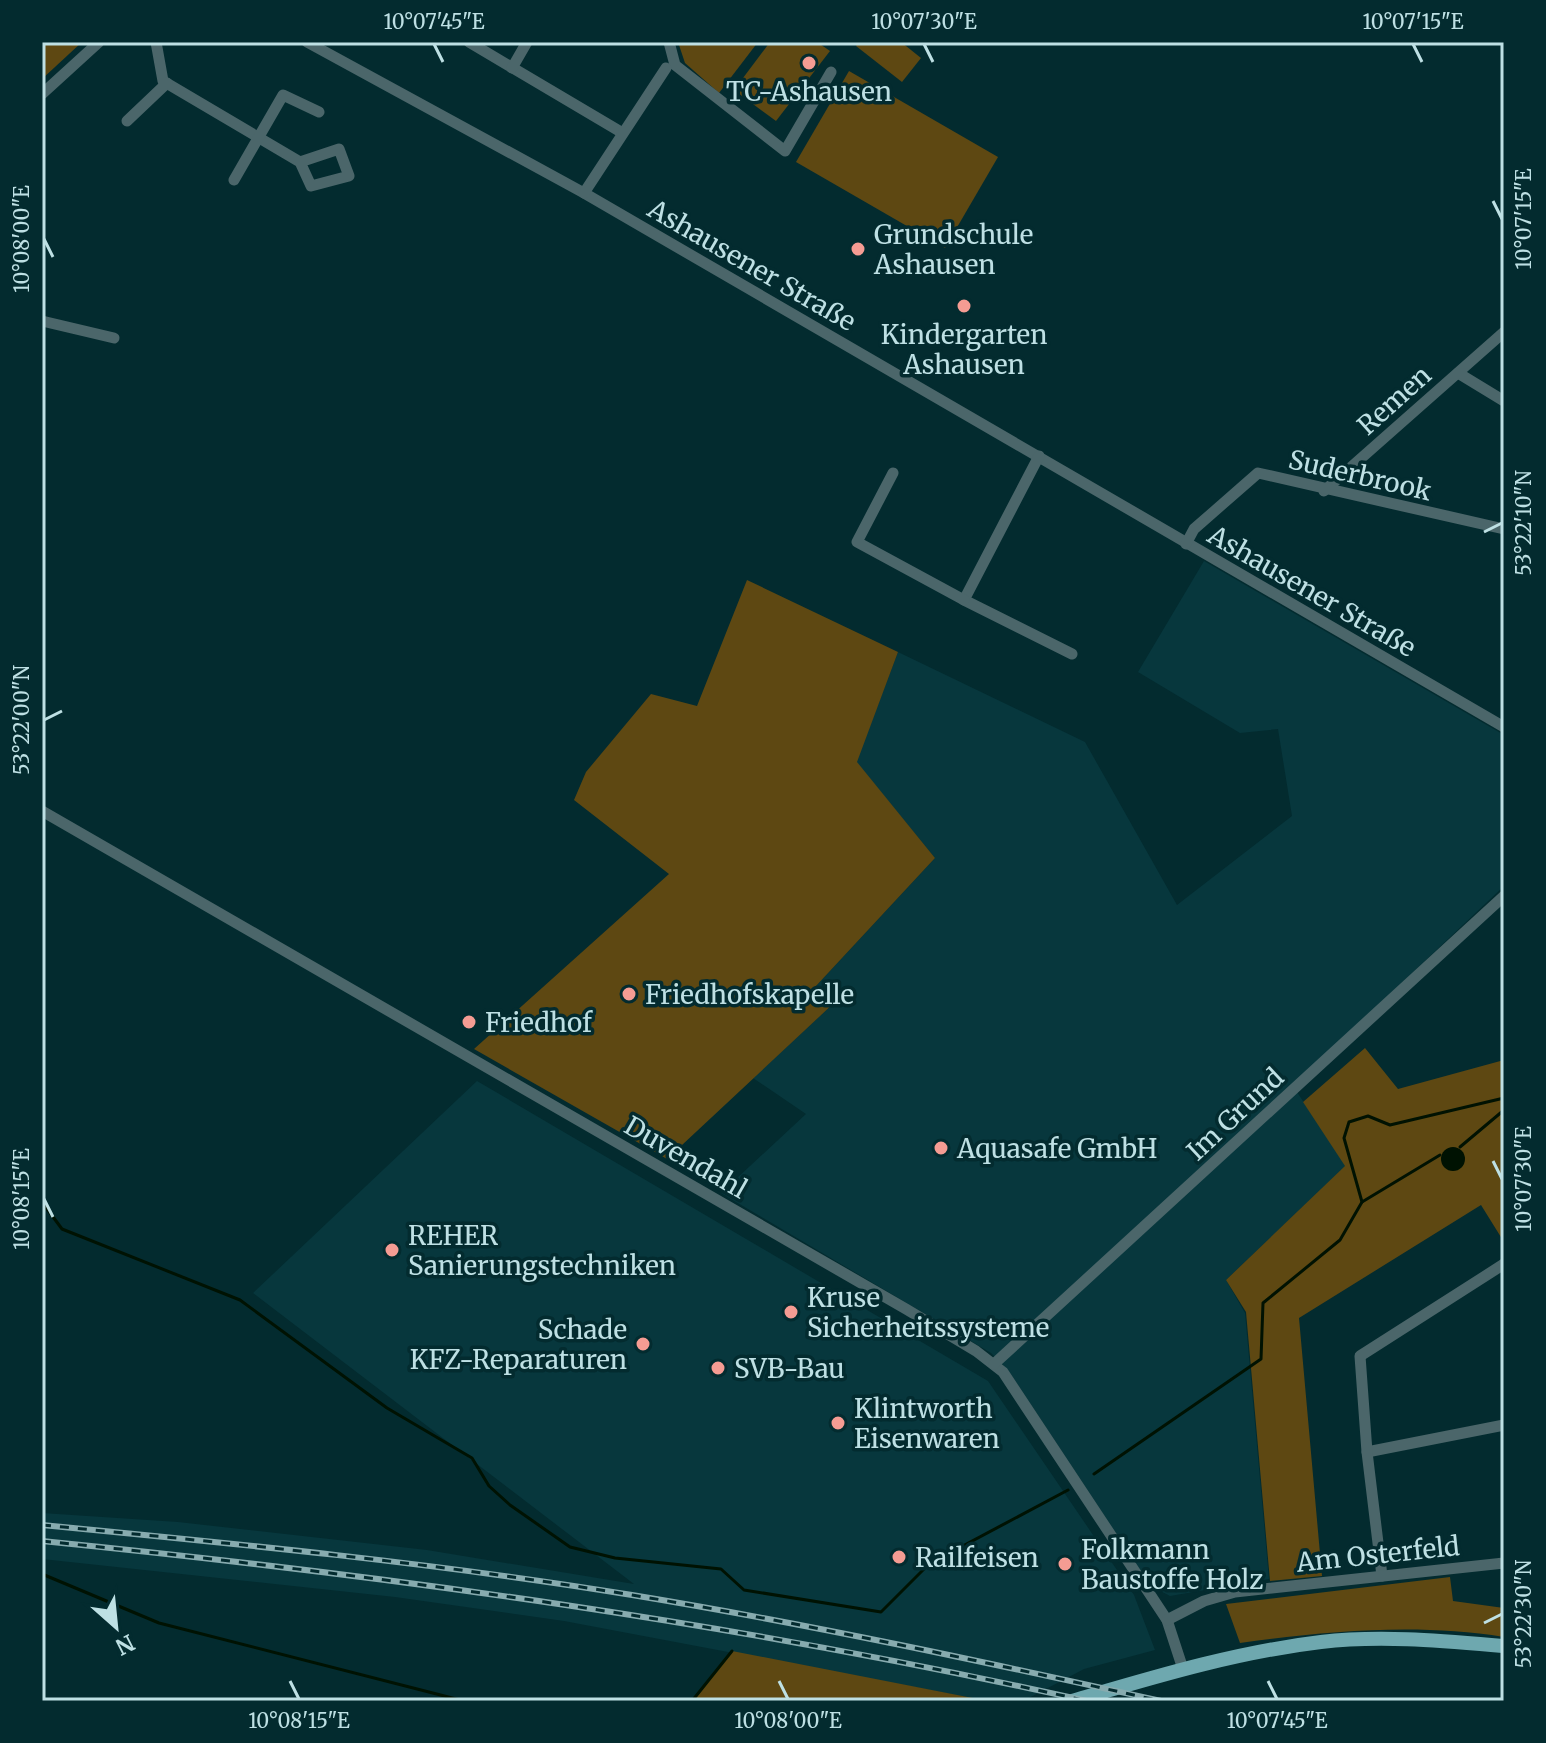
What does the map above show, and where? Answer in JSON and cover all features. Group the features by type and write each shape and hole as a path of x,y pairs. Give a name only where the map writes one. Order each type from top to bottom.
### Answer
{"main road":[{"path":"1072,1701 1183,1669 1325,1641 1427,1640 1504,1646"}],"street":[{"path":"42,94 99,42"},
{"path":"156,42 163,81 300,162"},
{"name":"Ashausener Straße","path":"307,42 584,193 1504,727"},
{"path":"469,42 621,132"},
{"path":"512,68 527,42"},
{"path":"669,42 675,65 785,151 831,72"},
{"path":"584,193 621,132 666,68"},
{"path":"127,121 167,83"},
{"path":"234,180 283,95 319,112"},
{"path":"42,321 114,338"},
{"name":"Remen","path":"1324,491 1504,332"},
{"name":"Remen","path":"1458,373 1504,401"},
{"path":"964,600 1039,456"},
{"path":"893,473 857,542 1072,654"},
{"name":"Suderbrook","path":"1186,544 1194,529 1258,473 1324,491 1504,529"},
{"name":"Duvendahl","path":"42,811 906,1309 994,1364 1167,1620 1183,1669"},
{"name":"Im Grund","path":"994,1364 1504,896"},
{"path":"1382,1576 1367,1452 1360,1356 1504,1264"},
{"path":"1367,1452 1504,1425"},
{"name":"Am Osterfeld","path":"1167,1620 1204,1601 1235,1592 1504,1563"}],"shaded area":[{"path":"42,42 82,42 42,79"},
{"path":"678,42 758,42 719,93 685,63"},
{"path":"770,42 817,42 830,51 776,121 734,90"},
{"path":"859,42 901,42 921,58 902,82 856,46"},
{"path":"849,71 998,157 945,248 796,162"},
{"path":"1204,561 1504,735 1504,886 1293,1086 1346,1166 1226,1280 1245,1313 1269,1579 1170,1596 1151,1586 1008,1370 991,1353 721,1193 806,1114 753,1078 834,1003 816,986 935,858 856,762 898,652 1085,742 1177,905 1292,816 1278,729 1240,733 1138,672"},
{"path":"747,580 898,652 857,762 935,858 816,986 834,1003 667,1159 474,1049 669,874 574,800 586,772 651,694 697,706"},
{"path":"1365,1048 1398,1089 1504,1060 1504,1242 1481,1205 1299,1318 1322,1576 1270,1581 1246,1312 1226,1280 1345,1166 1303,1102"},
{"path":"477,1081 988,1381 1134,1595 1155,1650 1084,1669 1023,1701 988,1701 564,1621 395,1597 42,1559 42,1513 178,1522 427,1550 634,1584 253,1293"},
{"path":"1453,1147 1462,1150 1465,1159 1462,1168 1453,1171 1444,1168 1441,1159 1444,1150"},
{"path":"1450,1577 1453,1601 1504,1608 1504,1637 1438,1630 1372,1630 1240,1643 1226,1604"},
{"path":"732,1651 988,1701 692,1701"}],"waterway":[{"path":"1094,1474 1261,1359 1263,1303 1340,1240 1362,1202 1344,1138 1349,1122 1368,1116 1390,1125 1504,1098"},
{"path":"1460,1147 1504,1110"},
{"path":"1362,1202 1440,1155"},
{"path":"42,1202 62,1229 240,1300 387,1408 472,1458 489,1486 510,1505 570,1547 615,1558 721,1569 744,1590 881,1612 929,1564 1068,1490"},
{"path":"42,1574 159,1623 464,1701"},
{"path":"692,1701 732,1651"}],"railway":[{"path":"42,1525 411,1564 632,1595 831,1631 1161,1701"},
{"path":"42,1541 305,1570 567,1605 828,1648 1087,1701"}],"place":[{"name":"TC-Ashausen","path":"809,63"},
{"name":"Grundschule Ashausen","path":"858,249"},
{"name":"Kindergarten Ashausen","path":"964,306"},
{"name":"Friedhofskapelle","path":"629,994"},
{"name":"Friedhof","path":"469,1022"},
{"name":"Aquasafe GmbH","path":"941,1148"},
{"name":"REHER Sanierungstechniken","path":"392,1250"},
{"name":"Kruse Sicherheitssysteme","path":"791,1312"},
{"name":"Schade KFZ-Reparaturen","path":"643,1344"},
{"name":"SVB-Bau","path":"718,1368"},
{"name":"Klintworth Eisenwaren","path":"838,1423"},
{"name":"Railfeisen","path":"899,1557"},
{"name":"Folkmann Baustoffe Holz","path":"1065,1564"}]}
